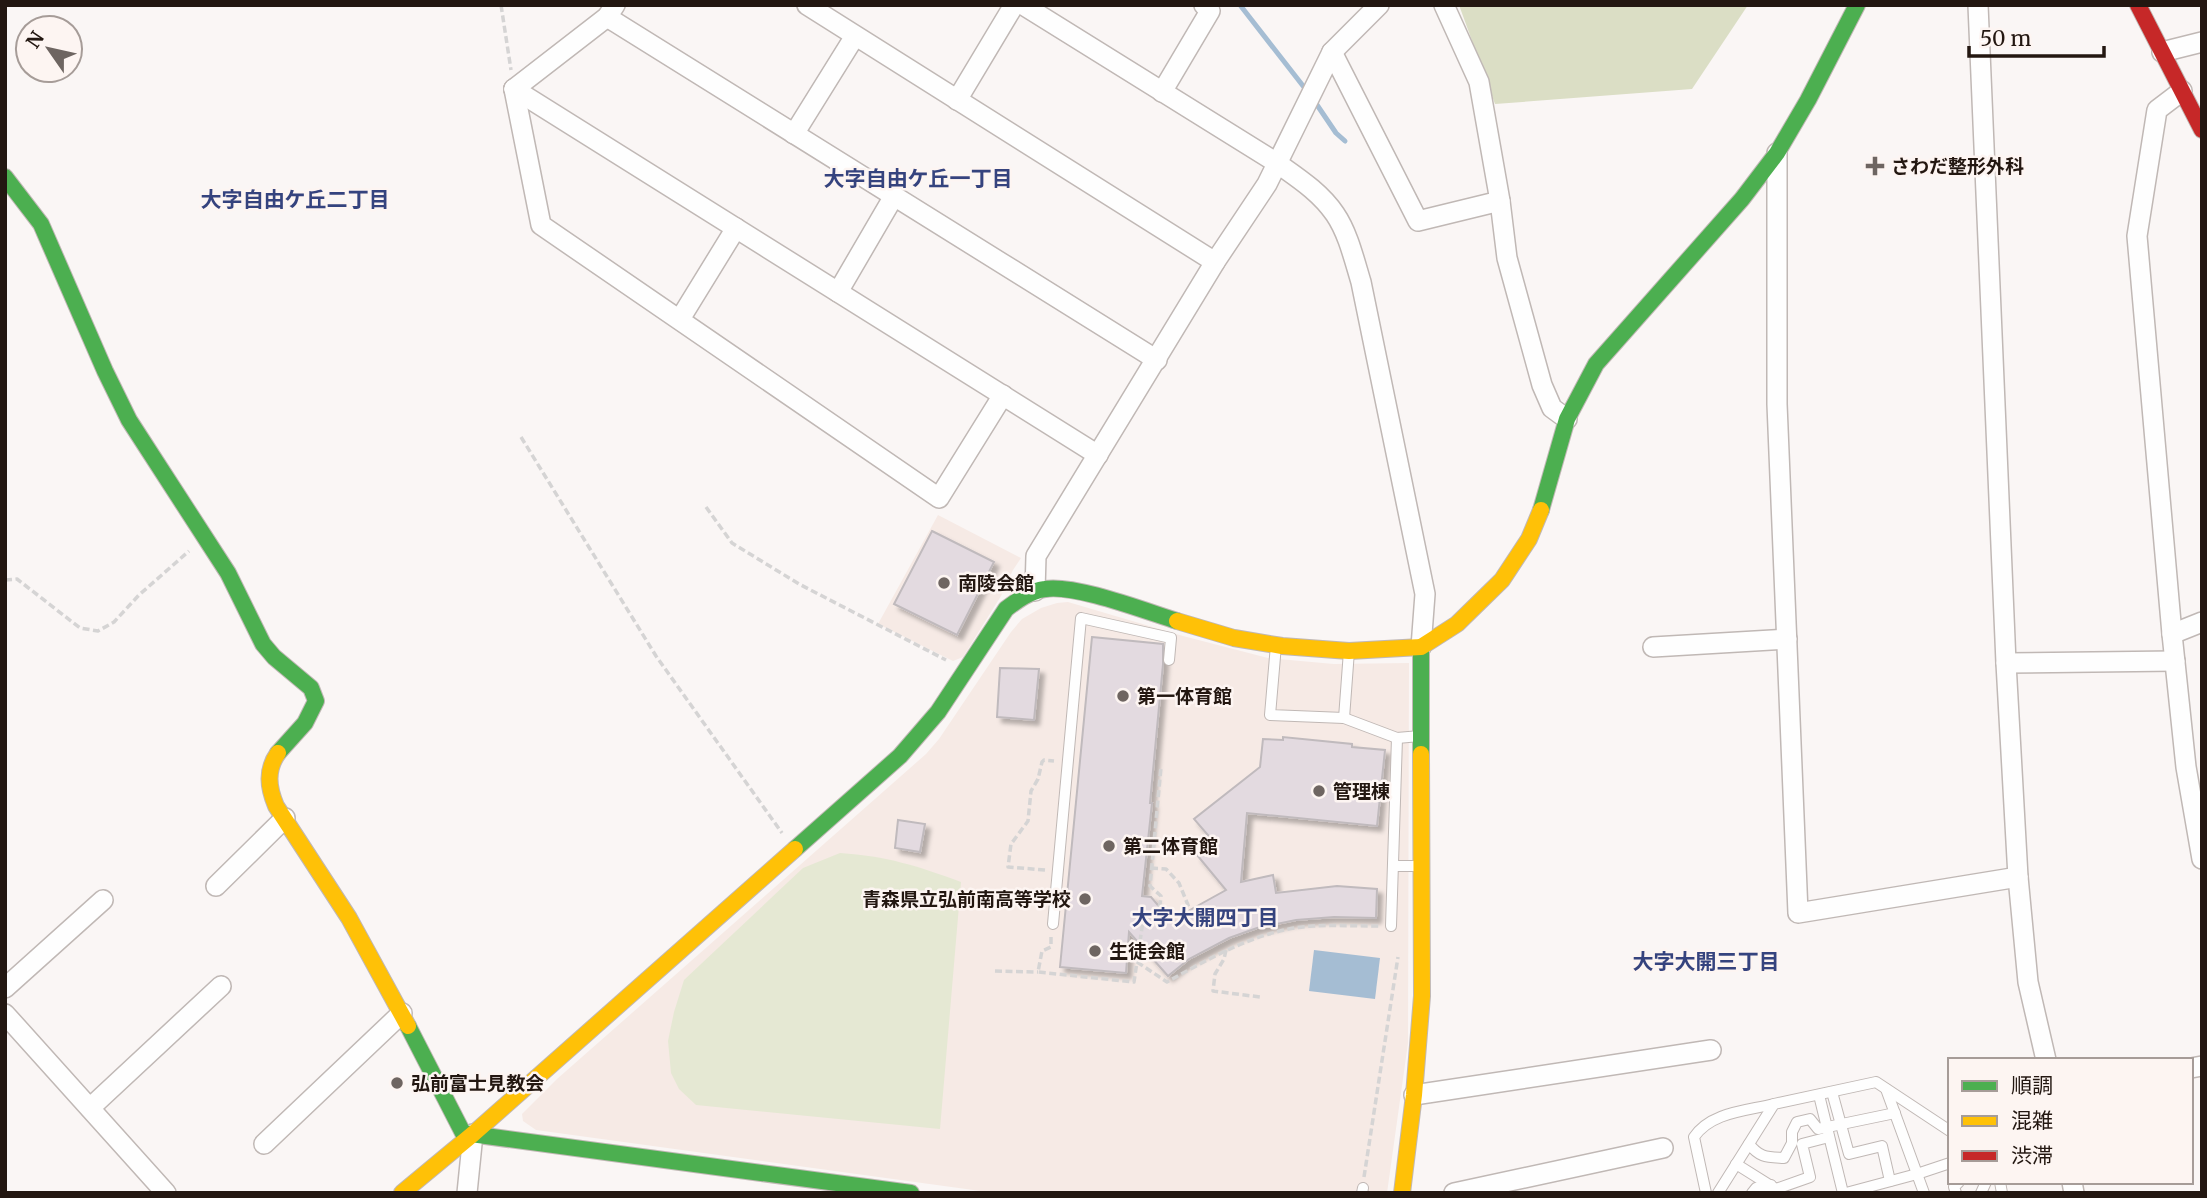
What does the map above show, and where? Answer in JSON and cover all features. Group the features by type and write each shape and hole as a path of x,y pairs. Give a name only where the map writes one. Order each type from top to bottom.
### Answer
{"street":[{"path":"807,5 1215,261"},
{"path":"957,100 1014,5"},
{"path":"1023,5 1304,181 1336,215 1350,247 1361,282 1425,594 1421,646 1422,996 1402,1193"},
{"path":"1162,92 1210,11 1204,5"},
{"path":"1035,591 1037,556 1215,261 1267,184 1332,52 1379,5"},
{"path":"1444,5 1479,82 1507,258 1542,385 1552,408 1567,419"},
{"path":"402,1193 473,1134 900,756 938,712 1006,609 1021,597 1052,587 1071,589 1234,638 1276,645 1349,651 1421,646 1457,624 1502,580 1529,539 1546,498 1567,419 1596,364 1742,199 1777,153 1857,5"},
{"path":"1978,5 2018,877 2028,982 2046,1058"},
{"path":"2138,5 2202,130"},
{"path":"514,89 611,11 794,134 1157,360"},
{"path":"794,134 855,36"},
{"path":"2162,52 2202,42"},
{"path":"1332,52 1418,221 1500,201"},
{"path":"514,89 1098,455"},
{"path":"514,89 541,225 939,498 1003,395"},
{"path":"2182,91 2157,110 2137,236 2172,634 2194,765 2202,859"},
{"path":"1777,153 1777,404 1798,912 2018,877"},
{"path":"5,177 41,224 129,420 228,573 263,644 274,657 311,688 316,701 309,717 275,756 269,773 269,788 276,805 332,888 402,1013 463,1133 792,1184 911,1193"},
{"path":"838,292 894,196"},
{"path":"680,319 736,228"},
{"path":"2172,634 2202,622"},
{"path":"1653,647 1787,639"},
{"path":"2007,663 2175,661"},
{"path":"216,886 285,818"},
{"path":"5,988 103,900"},
{"path":"90,1108 221,986"},
{"path":"264,1144 402,1013"},
{"path":"5,1014 166,1193"},
{"path":"1414,1095 1711,1050"},
{"path":"467,1193 473,1134"},
{"path":"1454,1193 1663,1148"}],"lane":[{"path":"1127,628 1133,608"},
{"path":"1053,924 1081,618 1171,638 1169,660"},
{"path":"1276,645 1270,715 1344,718 1397,738 1422,736"},
{"path":"1344,718 1349,651"},
{"path":"1391,926 1397,738"},
{"path":"1393,866 1422,866"},
{"path":"1706,1193 1693,1138 1711,1119 1876,1082 1948,1130"},
{"path":"1886,1089 1924,1193"},
{"path":"1832,1092 1849,1154 1882,1146 1890,1181"},
{"path":"1819,1094 1844,1193 1948,1164"},
{"path":"1718,1193 1774,1104"},
{"path":"1752,1193 1756,1188 1775,1190 1810,1177 1802,1144 1841,1125 1895,1113"},
{"path":"1749,1144 1763,1157 1784,1158 1797,1122 1810,1119 1818,1129 1828,1132"},
{"path":"1736,1164 1775,1190"}],"path":[{"path":"501,5 514,89"},
{"path":"521,437 656,656 794,850"},
{"path":"706,507 732,544 799,584 967,671"},
{"path":"5,580 17,579 79,628 98,631 114,622 139,595 206,537"},
{"path":"1044,760 1031,791 1028,821 1011,845 1008,867 1057,871"},
{"path":"995,971 1038,972 1134,982 1143,922 1160,905 1161,896 1150,886 1161,767"},
{"path":"1151,868 1166,869 1179,883 1190,910"},
{"path":"1038,972 1042,951 1051,947 1053,924"},
{"path":"1137,962 1167,982 1226,950 1270,934 1311,926 1391,926"},
{"path":"1362,1190 1400,944"},
{"path":"1226,950 1215,974 1213,991 1260,997"}],"shaded area":[{"path":"938,515 1021,558 963,657 953,661 878,624"},
{"name":"青森県立弘前南高等学校","path":"1068,602 1268,658 1334,664 1409,663 1408,1043 1387,1193 995,1193 536,1130 523,1121 522,1114 557,1079 926,754 1022,619 1041,608"}],"green space":[{"path":"1459,5 1748,5 1692,89 1495,104"},
{"path":"840,853 902,863 961,882 940,1129 696,1105 679,1089 671,1073 668,1041 684,980 803,868"}],"water":[{"path":"1314,950 1380,958 1375,999 1309,991"}],"building":[{"name":"南陵会館","path":"932,531 994,562 957,635 894,604"},
{"path":"1092,637 1163,644 1152,803 1142,896 1151,897 1174,924 1190,910 1226,890 1197,855 1213,841 1194,819 1260,767 1263,739 1283,740 1283,737 1385,750 1377,826 1247,813 1241,882 1273,875 1276,893 1337,886 1377,889 1376,918 1296,920 1257,928 1229,938 1189,959 1168,976 1129,932 1126,973 1060,967"},
{"path":"1000,668 1039,669 1034,720 997,717"},
{"path":"898,820 925,824 920,852 895,848"}],"waterway":[{"path":"1240,5 1307,91"},
{"path":"1313,99 1336,133 1345,141"}],"traffic: fast":[{"path":"1541,510 1567,419 1596,364 1742,199 1777,153 1857,5"},
{"path":"5,177 41,224 129,420 228,573 263,644 274,657 311,688 316,701 305,723 278,753"},
{"path":"795,849 900,756 938,712 1006,609 1024,596 1045,589 1074,590 1177,621"},
{"path":"1421,647 1421,754"},
{"path":"408,1026 463,1133 911,1193"}],"traffic: slow":[{"path":"1177,621 1234,638 1282,646 1349,651 1421,647 1457,624 1502,580 1529,539 1541,510"},
{"path":"278,753 270,779 276,806 349,918 408,1026"},
{"path":"1402,1193 1422,996 1421,754"},
{"path":"402,1193 473,1134 795,849"}],"traffic: jam":[{"path":"2138,5 2202,130"}],"place":[{"name":"さわだ整形外科","path":"1875,166"},
{"name":"南陵会館","path":"944,583"},
{"name":"第一体育館","path":"1123,696"},
{"name":"管理棟","path":"1319,791"},
{"name":"第二体育館","path":"1109,846"},
{"name":"青森県立弘前南高等学校","path":"1085,899"},
{"name":"生徒会館","path":"1095,951"},
{"name":"弘前富士見教会","path":"397,1083"}],"district":[{"name":"大字自由ケ丘一丁目","path":"918,179"},
{"name":"大字自由ケ丘二丁目","path":"295,200"},
{"name":"大字大開四丁目","path":"1205,918"},
{"name":"大字大開三丁目","path":"1706,962"}]}
